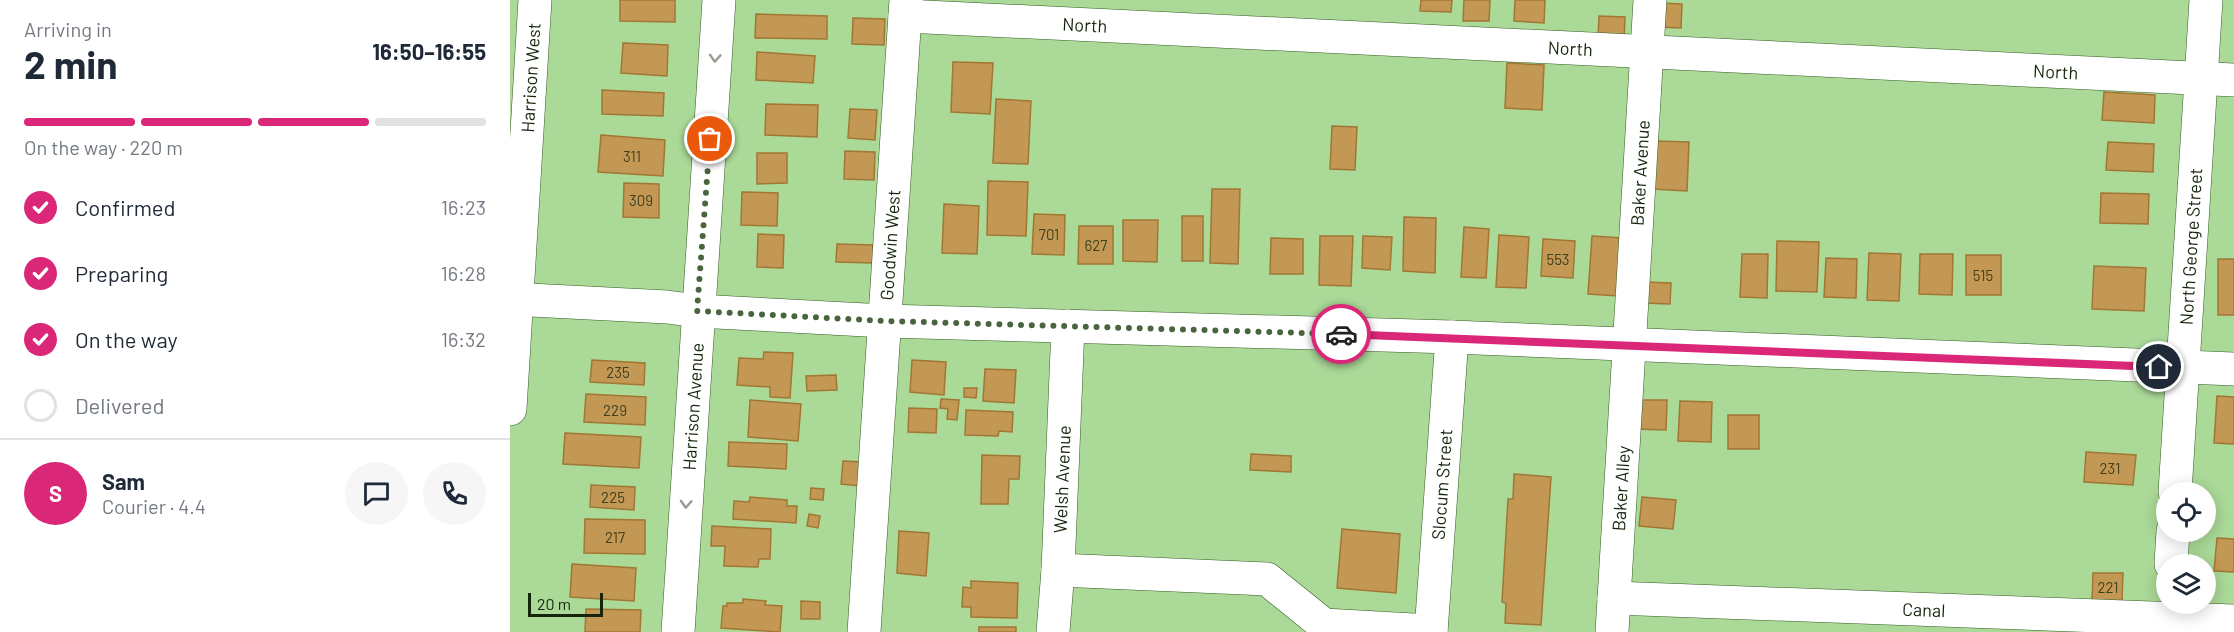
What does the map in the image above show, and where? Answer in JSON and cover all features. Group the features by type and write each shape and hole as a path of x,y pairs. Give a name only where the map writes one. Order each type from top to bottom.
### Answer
{"street":[{"name":"Harrison West","path":"510,409 513,300 535,0"},
{"name":"Harrison Avenue","path":"678,632 697,311 703,256 719,0"},
{"name":"Baker Avenue","path":"1629,344 1650,0"},
{"name":"North George Street","path":"2176,482 2183,368 2218,80 2206,0"},
{"name":"North","path":"906,8 1647,52 2218,80"},
{"name":"Goodwin West","path":"864,632 906,8"},
{"path":"513,300 885,321 1452,337 2234,369"},
{"name":"Welsh Avenue","path":"1053,632 1058,570 1068,326"},
{"name":"Slocum Street","path":"1431,632 1452,337"},
{"name":"Baker Alley","path":"1612,632 1629,344"},
{"path":"1058,570 1267,579 1324,625 1431,632"},
{"name":"Canal","path":"1614,598 2234,621"}],"building":[{"path":"620,0 675,0 675,22 620,21"},
{"path":"1421,0 1452,0 1451,12 1420,11"},
{"path":"1464,0 1490,0 1489,21 1463,21"},
{"path":"1515,0 1545,0 1544,23 1514,21"},
{"path":"1659,3 1682,4 1681,28 1658,27"},
{"path":"756,14 827,16 827,39 755,38"},
{"path":"1599,16 1625,17 1624,40 1598,39"},
{"path":"853,18 885,19 884,45 852,44"},
{"path":"623,43 668,45 667,76 621,73"},
{"path":"757,52 815,56 813,83 756,80"},
{"path":"953,62 993,63 990,114 951,112"},
{"path":"1507,63 1544,65 1542,110 1505,108"},
{"path":"602,90 664,93 663,116 602,114"},
{"path":"2104,92 2155,95 2154,123 2102,120"},
{"path":"996,99 1031,101 1028,164 993,163"},
{"path":"766,104 818,105 817,137 765,135"},
{"path":"850,109 877,110 875,140 848,138"},
{"path":"1332,126 1357,127 1355,170 1330,169"},
{"path":"601,135 665,140 663,176 598,172"},
{"path":"1655,141 1689,142 1687,191 1653,189"},
{"path":"2108,142 2154,144 2153,172 2106,170"},
{"path":"845,151 875,152 874,180 844,179"},
{"path":"757,153 787,153 787,183 757,184"},
{"path":"988,181 1028,182 1026,236 987,235"},
{"path":"624,183 659,184 659,218 623,217"},
{"path":"1212,189 1240,189 1238,264 1210,263"},
{"path":"742,192 778,193 777,226 741,225"},
{"path":"2101,193 2149,194 2148,224 2100,223"},
{"path":"944,204 979,206 977,254 942,253"},
{"path":"1034,214 1065,215 1064,255 1032,254"},
{"path":"1182,216 1203,216 1203,261 1182,261"},
{"path":"1404,217 1436,218 1435,273 1403,271"},
{"path":"1123,220 1158,220 1157,262 1123,261"},
{"path":"1079,226 1113,226 1113,264 1078,264"},
{"path":"1464,227 1489,229 1486,278 1461,277"},
{"path":"758,234 784,235 783,268 757,267"},
{"path":"1499,235 1529,237 1526,288 1496,287"},
{"path":"1320,236 1353,236 1351,286 1319,285"},
{"path":"1363,236 1392,237 1390,270 1362,268"},
{"path":"1592,236 1622,238 1618,296 1588,294"},
{"path":"1271,238 1303,239 1303,274 1270,274"},
{"path":"1543,239 1575,241 1573,278 1541,276"},
{"path":"1777,241 1819,242 1817,292 1776,291"},
{"path":"837,244 873,245 873,263 836,262"},
{"path":"1869,253 1901,254 1899,301 1867,300"},
{"path":"1742,254 1768,254 1767,298 1740,297"},
{"path":"1920,254 1953,254 1952,295 1919,294"},
{"path":"1966,255 2001,255 2001,295 1966,295"},
{"path":"1826,258 1857,259 1856,298 1824,297"},
{"path":"2218,259 2234,259 2234,315 2218,315"},
{"path":"2094,266 2146,268 2144,311 2092,309"},
{"path":"1644,282 1671,283 1670,304 1643,303"},
{"path":"764,352 793,353 790,398 770,397 770,387 737,385 739,358 763,359"},
{"path":"592,360 645,363 644,385 590,382"},
{"path":"912,360 946,362 944,395 910,392"},
{"path":"985,369 1016,370 1014,403 983,401"},
{"path":"836,375 837,390 807,391 806,376"},
{"path":"964,388 977,388 976,398 964,397"},
{"path":"586,394 646,397 645,425 584,422"},
{"path":"2217,396 2234,397 2234,444 2214,443"},
{"path":"941,399 959,400 957,420 947,419 948,409 940,408"},
{"path":"750,400 801,404 798,441 748,437"},
{"path":"1635,400 1667,400 1666,430 1634,429"},
{"path":"1680,401 1712,402 1711,442 1678,441"},
{"path":"909,408 937,409 936,433 908,432"},
{"path":"966,410 1013,412 1012,432 999,431 998,436 965,435"},
{"path":"1728,415 1759,415 1759,449 1728,449"},
{"path":"565,433 641,437 639,468 563,464"},
{"path":"729,442 787,444 786,469 728,466"},
{"path":"2086,452 2136,455 2133,485 2084,482"},
{"path":"1251,454 1291,456 1291,472 1250,470"},
{"path":"982,455 1020,456 1019,479 1009,479 1008,504 981,504"},
{"path":"843,461 862,462 860,486 841,484"},
{"path":"1514,474 1551,477 1541,625 1505,623 1506,603 1502,602 1508,499 1513,499"},
{"path":"591,485 635,487 634,510 590,507"},
{"path":"811,488 824,489 823,500 810,499"},
{"path":"750,497 787,500 787,506 797,506 796,523 733,519 734,501 749,502"},
{"path":"1642,497 1676,500 1673,529 1639,526"},
{"path":"809,514 820,516 818,528 807,526"},
{"path":"585,519 645,520 645,554 584,553"},
{"path":"712,526 771,529 770,559 759,559 758,567 724,566 725,546 711,546"},
{"path":"1342,529 1400,534 1396,593 1337,588"},
{"path":"899,531 929,533 926,576 897,573"},
{"path":"2217,538 2234,539 2234,572 2216,571"},
{"path":"572,564 636,568 634,601 570,597"},
{"path":"2093,573 2123,573 2122,601 2092,601"},
{"path":"971,581 1018,583 1017,618 971,617 971,607 962,607 963,587 971,588"},
{"path":"743,599 766,601 765,605 782,606 780,632 721,628 723,606 727,606 727,603 743,603"},
{"path":"801,601 820,602 820,619 801,619"},
{"path":"586,609 641,610 640,632 585,632"},
{"path":"979,627 1016,627 1016,632 979,632"}],"way so far":[{"path":"710,139 703,256 697,311 885,321 1341,334"}],"route":[{"path":"1341,334 2159,367"}]}
